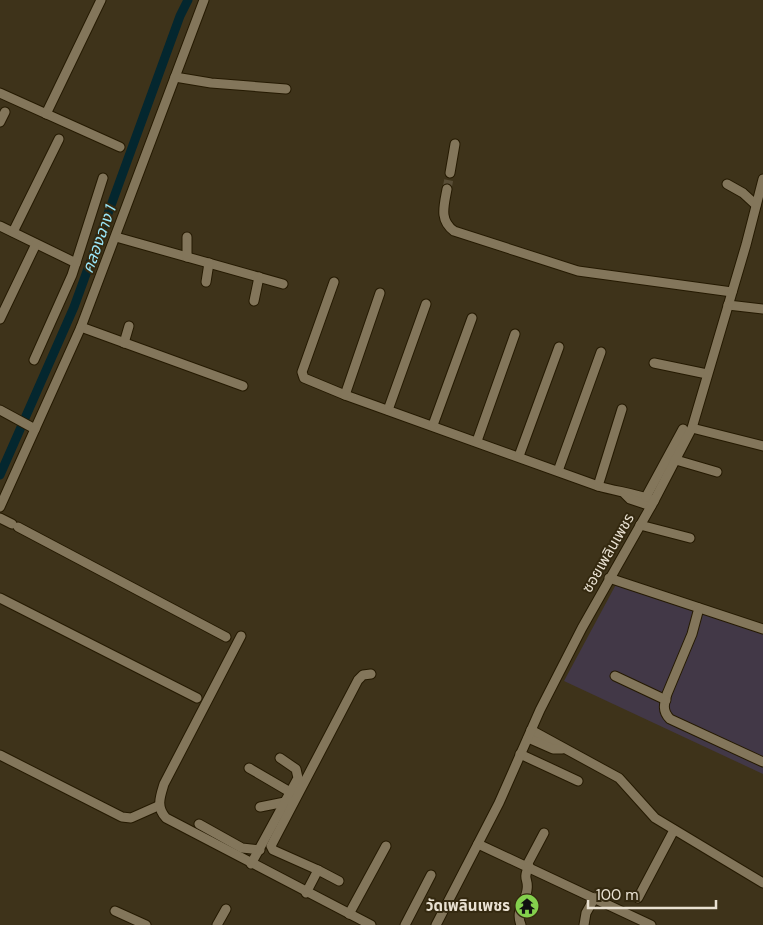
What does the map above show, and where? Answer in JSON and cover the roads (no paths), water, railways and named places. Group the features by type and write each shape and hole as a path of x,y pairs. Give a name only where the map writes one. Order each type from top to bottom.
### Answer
{"street":[{"path":"46,114 101,0"},
{"path":"0,507 33,428 81,327 204,0"},
{"path":"175,77 211,83 286,89"},
{"path":"0,93 120,148"},
{"path":"0,122 5,112"},
{"path":"13,232 59,140"},
{"path":"450,173 456,144"},
{"path":"34,360 76,263 103,178"},
{"name":"ซอยเพลินเพชร","path":"436,925 609,578 676,460 707,374 763,179"},
{"path":"727,184 743,193 756,205"},
{"path":"447,189 443,215 445,222 454,231 578,271 732,292"},
{"path":"0,226 76,263"},
{"path":"116,237 283,284"},
{"path":"187,237 187,257"},
{"path":"0,319 36,244"},
{"path":"206,282 209,264"},
{"path":"254,301 260,277"},
{"path":"334,282 302,375 345,395 625,494 630,499 651,501 687,428 763,446"},
{"path":"345,395 380,292"},
{"path":"388,410 426,304"},
{"path":"728,305 763,309"},
{"path":"433,425 472,318"},
{"path":"124,343 129,326"},
{"path":"81,327 243,386"},
{"path":"477,441 515,334"},
{"path":"519,456 559,347"},
{"path":"558,471 601,352"},
{"path":"654,363 707,374"},
{"path":"598,486 622,409"},
{"path":"0,410 33,428"},
{"path":"676,460 718,472"},
{"path":"0,518 226,637"},
{"path":"640,525 690,538"},
{"path":"609,578 763,629"},
{"path":"0,598 197,698"},
{"path":"699,608 692,634 666,700 664,710 670,719 763,762"},
{"path":"240,636 175,760 164,784 158,806 166,818 306,893 371,925"},
{"path":"339,881 273,850 271,846 358,680 363,675 371,674"},
{"path":"615,676 666,700"},
{"path":"530,734 556,742 562,749 619,778 650,813 674,830 763,883"},
{"path":"0,754 122,817 130,818 158,806"},
{"path":"520,754 578,781"},
{"path":"251,864 299,773 280,758"},
{"path":"249,768 290,792"},
{"path":"260,808 285,802"},
{"path":"199,824 242,848 260,850"},
{"path":"638,898 674,830"},
{"path":"521,925 518,912 527,892 524,878 544,833"},
{"path":"478,844 651,925"},
{"path":"350,914 386,846"},
{"path":"306,893 318,870"},
{"path":"405,925 431,875"},
{"path":"584,925 586,913 595,898"},
{"path":"217,925 226,909"},
{"path":"115,911 146,925"}],"waterway":[{"name":"คลองฉาง 1","path":"0,475 74,307 180,16 188,0"}],"tunnel":[{"path":"447,189 450,173"}],"place":[{"name":"วัดเพลินเพชร","path":"527,906"}]}
